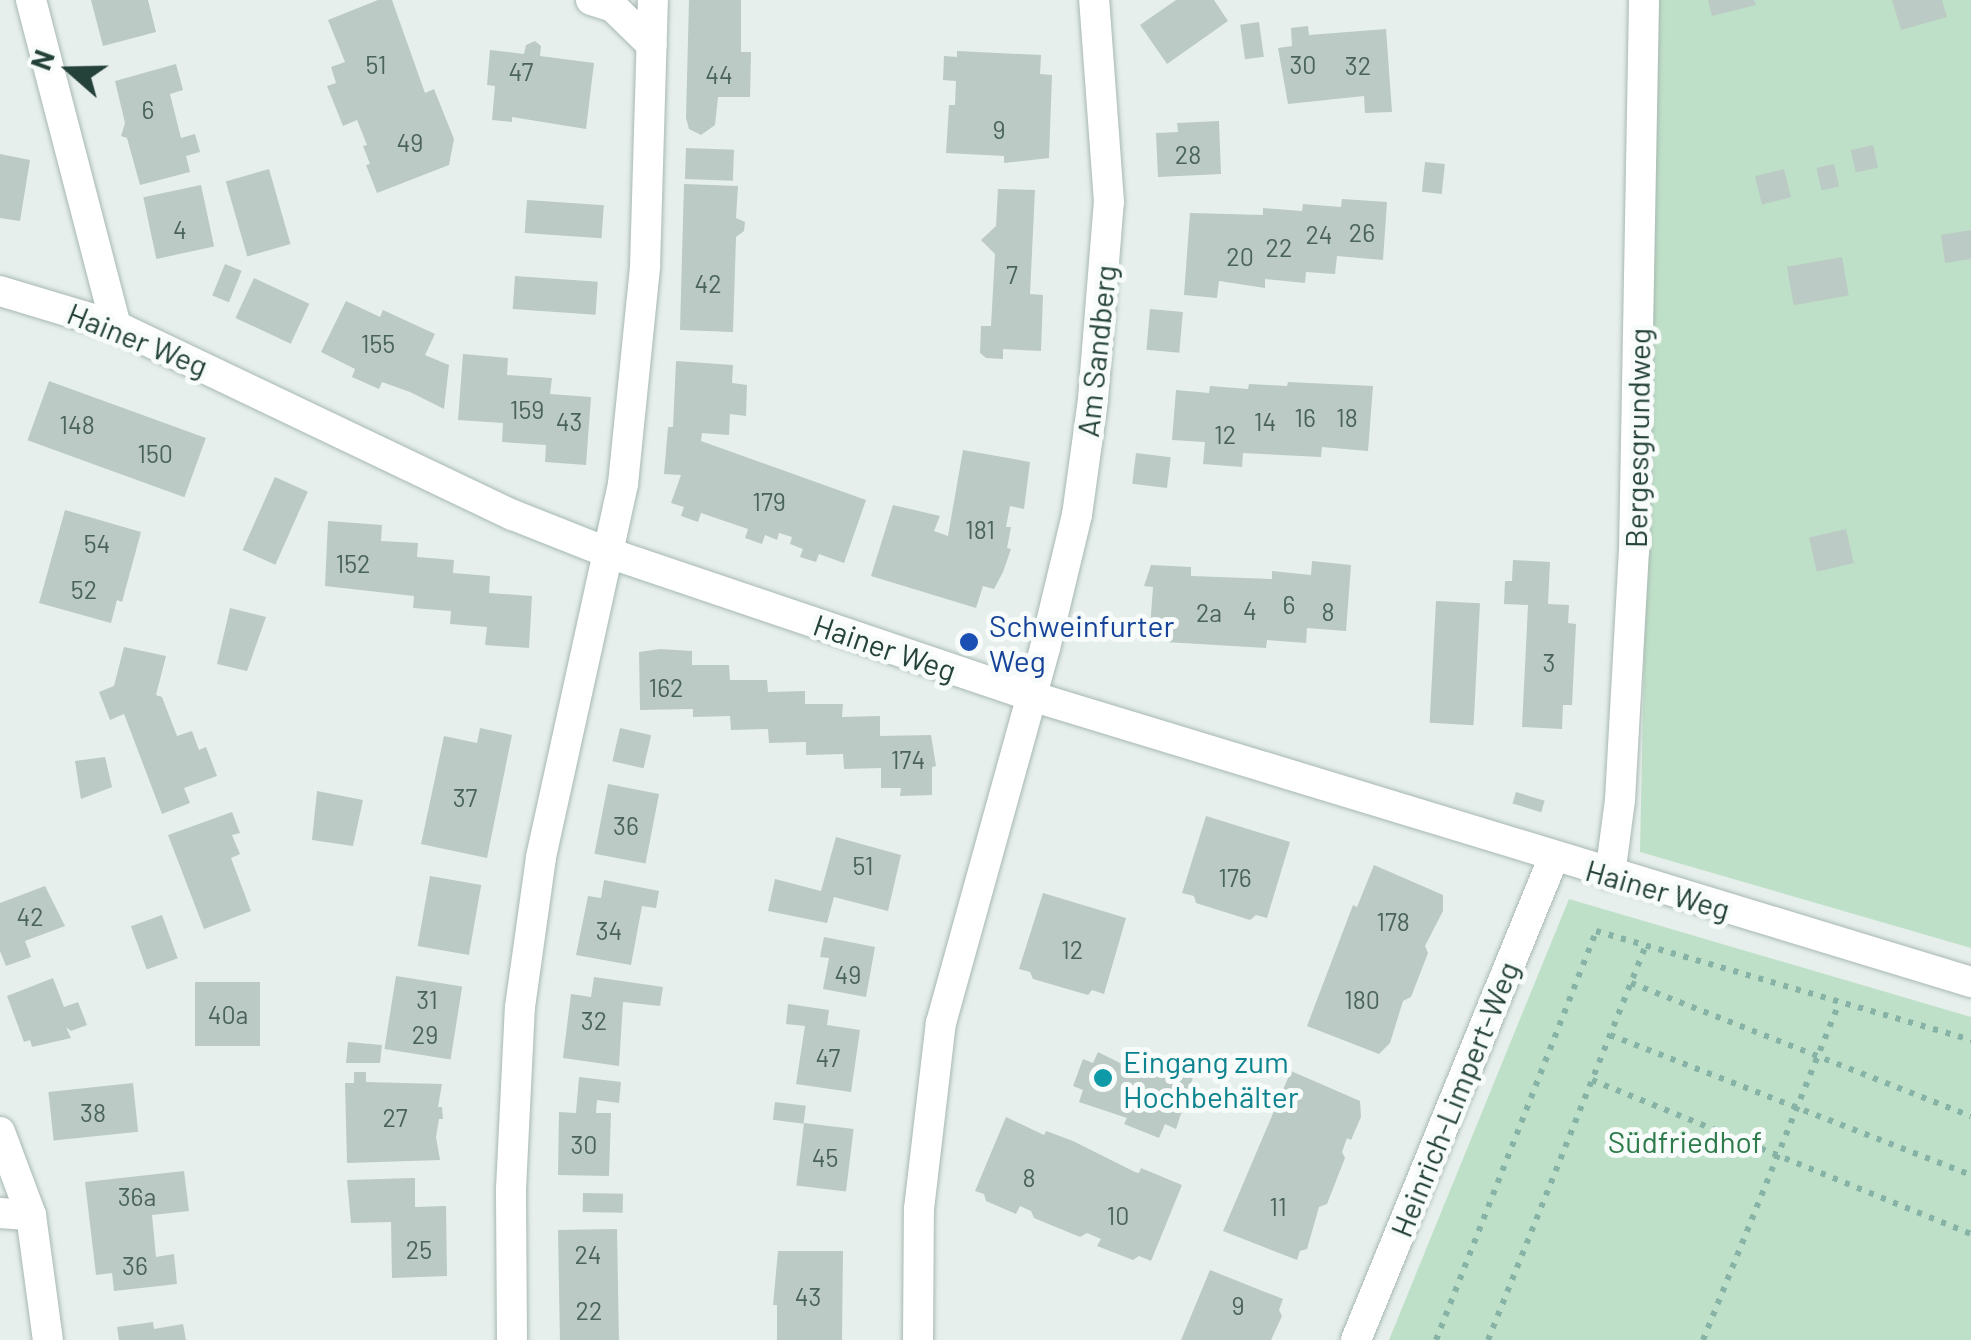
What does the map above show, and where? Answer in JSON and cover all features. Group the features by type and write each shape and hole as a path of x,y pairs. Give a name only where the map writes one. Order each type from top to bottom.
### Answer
{"street":[{"path":"32,0 116,326"},
{"path":"591,0 612,7 652,45"},
{"path":"512,1340 511,1190 520,1008 542,856 622,484 645,266 653,0"},
{"name":"Am Sandberg","path":"918,1340 918,1209 934,1059 1077,515 1093,399 1109,202 1094,0"},
{"name":"Bergesgrundweg","path":"1610,874 1620,800 1634,552 1644,0"},
{"name":"Hainer Weg","path":"0,291 116,326 513,515 609,553 1031,696 1553,859 1971,982"},
{"name":"Heinrich-Limpert-Weg","path":"1356,1340 1553,859"},
{"path":"0,1132 31,1215 48,1340"},
{"path":"0,1214 31,1215"}],"path":[{"path":"1436,1340 1596,931 1971,1040"},
{"path":"1488,1340 1646,946"},
{"path":"1631,983 1971,1116"},
{"path":"1704,1340 1839,1003"},
{"path":"1610,1035 1971,1176"},
{"path":"1592,1080 1971,1234"}],"green space":[{"path":"1658,0 1971,0 1971,948 1640,852"},
{"name":"Südfriedhof","path":"1569,899 1971,1017 1971,1340 1389,1340"}],"building":[{"path":"91,0 148,0 156,32 103,46"},
{"path":"378,0 392,0 425,93 434,89 454,139 449,165 377,193 366,165 370,164 363,146 367,145 357,120 343,126 327,86 336,83 331,67 345,62 328,20"},
{"path":"689,0 741,0 741,52 751,52 750,97 718,97 715,125 701,135 689,129 686,118"},
{"path":"1176,0 1214,0 1228,21 1167,64 1140,25"},
{"path":"1708,0 1754,0 1756,5 1712,16"},
{"path":"1892,0 1942,0 1947,17 1901,30"},
{"path":"1259,22 1264,57 1245,59 1240,25"},
{"path":"1308,26 1309,35 1386,29 1392,112 1365,113 1364,96 1288,104 1278,48 1292,46 1291,28"},
{"path":"535,41 541,46 540,56 594,63 586,129 512,117 512,122 492,120 495,86 487,85 490,50 524,54 526,45"},
{"path":"957,51 1041,55 1040,74 1052,75 1049,158 1004,163 1004,156 946,153 949,105 955,105 956,81 943,80 944,56 957,57"},
{"path":"176,64 183,90 170,94 181,138 195,134 200,152 186,156 190,172 140,185 127,138 121,136 125,123 115,81"},
{"path":"1219,121 1221,174 1158,177 1156,133 1178,132 1177,123"},
{"path":"1873,145 1878,167 1856,173 1851,150"},
{"path":"686,148 734,150 733,181 685,179"},
{"path":"0,154 30,160 20,221 0,218"},
{"path":"1425,162 1445,164 1442,194 1422,192"},
{"path":"1834,164 1839,186 1822,190 1816,168"},
{"path":"269,169 290,244 247,256 226,181"},
{"path":"1784,169 1791,197 1762,204 1755,176"},
{"path":"684,184 738,186 736,218 745,222 744,231 736,237 733,332 680,330"},
{"path":"201,185 214,247 156,259 143,197"},
{"path":"998,189 1035,190 1030,294 1043,295 1041,351 1003,349 1003,359 986,358 980,353 981,326 991,326 995,254 981,240 996,226"},
{"path":"1342,199 1387,202 1383,260 1337,256 1335,274 1306,272 1305,283 1265,279 1265,288 1219,281 1217,298 1184,295 1190,213 1263,215 1263,208 1302,211 1303,204 1341,207"},
{"path":"527,200 604,205 602,238 525,233"},
{"path":"1971,230 1971,259 1945,263 1941,235"},
{"path":"1842,257 1849,295 1794,305 1787,267"},
{"path":"225,264 242,271 229,302 212,296"},
{"path":"515,276 598,282 595,315 513,309"},
{"path":"254,278 309,304 291,344 235,318"},
{"path":"346,301 380,317 383,310 435,334 425,355 449,365 444,409 382,382 379,389 352,377 355,369 321,352"},
{"path":"1150,309 1183,312 1179,353 1146,350"},
{"path":"463,354 508,358 507,375 552,378 550,394 591,397 586,465 545,462 546,445 502,442 503,423 458,420"},
{"path":"676,361 733,365 732,383 747,385 746,416 730,414 729,435 702,433 701,441 866,500 844,563 819,554 816,562 800,557 803,549 790,544 792,537 779,533 777,540 765,535 762,544 745,538 748,529 701,513 698,522 681,516 684,507 671,503 681,475 664,474 668,427 673,427"},
{"path":"49,381 206,438 184,497 27,440"},
{"path":"1288,382 1373,386 1368,451 1322,447 1321,457 1243,453 1242,467 1203,464 1205,442 1172,440 1176,390 1209,393 1210,386 1248,389 1249,384 1287,386"},
{"path":"963,450 1030,462 1024,509 1010,506 1006,527 1011,527 1007,548 1011,549 1003,572 994,589 983,586 976,608 871,576 893,505 940,516 934,531 948,536"},
{"path":"1136,453 1171,457 1167,488 1132,484"},
{"path":"275,477 308,492 275,565 242,550"},
{"path":"65,510 141,532 122,602 117,600 111,623 39,603"},
{"path":"328,521 382,525 381,541 418,543 417,557 454,560 453,573 490,576 489,593 532,596 529,648 485,645 487,627 450,624 451,611 413,608 414,596 325,586"},
{"path":"1846,529 1854,563 1817,572 1809,538"},
{"path":"1513,560 1550,562 1548,604 1569,605 1568,623 1576,624 1572,705 1563,705 1562,729 1522,727 1528,605 1504,604 1505,581 1512,581"},
{"path":"1312,561 1351,565 1346,631 1307,628 1306,643 1267,640 1266,648 1165,642 1158,637 1157,629 1150,628 1153,587 1144,586 1151,565 1191,567 1191,576 1272,579 1272,571 1311,575"},
{"path":"1436,601 1480,603 1474,725 1430,723"},
{"path":"230,608 266,617 247,671 217,664"},
{"path":"124,647 166,656 156,695 162,697 177,736 192,731 199,750 206,747 217,776 184,788 190,803 162,814 124,714 110,720 99,692 114,686"},
{"path":"692,651 692,665 729,665 730,680 767,680 768,692 805,691 805,704 843,704 842,717 880,716 880,736 931,735 936,766 932,767 932,795 900,796 901,788 881,788 881,768 844,769 843,754 806,755 806,742 769,743 768,729 731,730 730,716 693,717 693,709 640,710 639,652"},
{"path":"480,728 512,735 487,858 421,844 444,736 477,743"},
{"path":"620,728 651,735 644,768 612,761"},
{"path":"105,757 112,787 81,799 75,761"},
{"path":"608,784 659,794 645,864 594,854"},
{"path":"317,791 363,800 353,846 312,840"},
{"path":"1516,792 1545,801 1541,812 1512,803"},
{"path":"232,812 240,833 232,835 240,854 231,858 251,911 204,929 168,835"},
{"path":"1206,816 1290,842 1267,918 1256,915 1250,920 1196,903 1194,896 1182,893"},
{"path":"836,837 901,855 888,911 834,897 827,923 768,911 775,879 821,891"},
{"path":"1374,865 1443,895 1443,911 1425,946 1428,953 1411,997 1403,1001 1390,1043 1379,1054 1307,1026 1353,905 1357,907"},
{"path":"430,876 481,885 469,955 418,946"},
{"path":"604,880 659,891 656,908 642,906 631,965 576,955 588,896 601,898"},
{"path":"45,886 65,926 25,941 31,957 6,966 0,951 0,903"},
{"path":"1043,893 1126,918 1104,994 1092,990 1088,995 1033,979 1030,972 1019,969"},
{"path":"162,915 178,958 147,970 131,926"},
{"path":"824,937 875,947 866,997 823,989 829,958 820,957"},
{"path":"396,976 462,986 451,1060 384,1049"},
{"path":"594,977 663,987 660,1006 623,1002 619,1066 563,1058 571,994 591,997"},
{"path":"53,978 64,1007 78,1002 87,1025 71,1031 66,1027 71,1038 32,1047 30,1040 24,1042 7,996"},
{"path":"195,982 260,982 260,1046 195,1046"},
{"path":"788,1004 829,1010 827,1025 860,1030 851,1092 796,1084 805,1026 786,1024"},
{"path":"348,1042 382,1045 380,1063 346,1063"},
{"path":"1098,1052 1138,1072 1142,1062 1161,1070 1168,1054 1197,1065 1176,1129 1165,1124 1159,1138 1124,1124 1127,1118 1079,1102 1083,1090 1073,1086 1083,1059 1093,1063"},
{"path":"1291,1071 1360,1101 1361,1117 1351,1140 1347,1138 1342,1152 1345,1158 1327,1204 1319,1207 1307,1249 1300,1251 1297,1260 1223,1231"},
{"path":"354,1072 366,1072 366,1082 442,1084 438,1107 442,1107 443,1119 439,1119 436,1137 440,1160 347,1163 345,1083 354,1083"},
{"path":"579,1077 621,1082 619,1103 597,1100 596,1113 611,1113 609,1176 558,1175 559,1112 576,1113"},
{"path":"133,1083 138,1132 54,1141 48,1092"},
{"path":"775,1102 806,1106 804,1124 773,1120"},
{"path":"1006,1117 1044,1135 1046,1131 1073,1141 1135,1172 1139,1173 1141,1168 1182,1185 1151,1261 1139,1256 1133,1260 1097,1246 1101,1239 1087,1233 1080,1237 1034,1218 1031,1211 1020,1206 1016,1214 986,1201 984,1194 975,1191"},
{"path":"804,1123 854,1129 846,1192 796,1186"},
{"path":"184,1171 189,1211 152,1215 156,1257 174,1254 177,1284 114,1291 112,1273 96,1275 85,1182"},
{"path":"415,1178 415,1207 446,1206 447,1276 392,1278 391,1222 351,1223 347,1180"},
{"path":"583,1193 623,1194 623,1213 583,1212"},
{"path":"617,1229 619,1340 560,1340 558,1230"},
{"path":"778,1251 843,1251 842,1340 777,1340 777,1305 773,1305"},
{"path":"1210,1270 1283,1299 1279,1310 1282,1316 1271,1340 1181,1340"},
{"path":"153,1322 154,1329 183,1324 186,1340 119,1340 117,1327"}],"place":[{"name":"Schweinfurter Weg","path":"969,642"},
{"name":"Eingang zum Hochbehälter","path":"1103,1078"}]}
